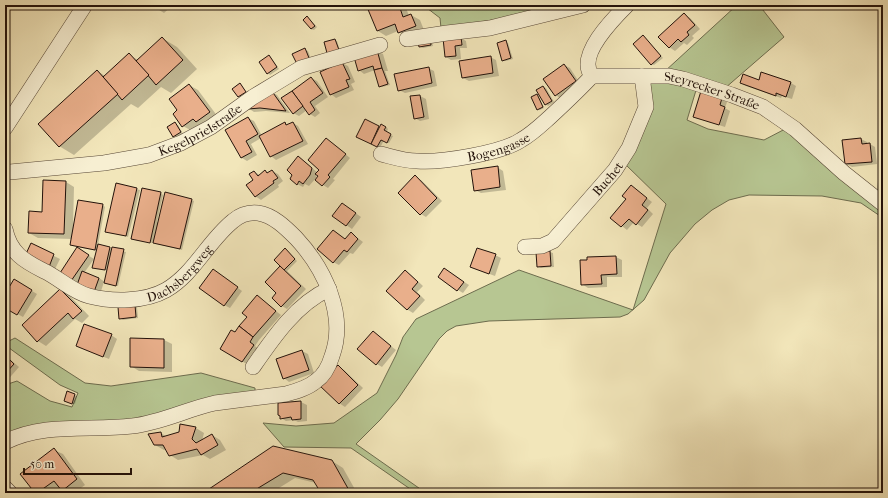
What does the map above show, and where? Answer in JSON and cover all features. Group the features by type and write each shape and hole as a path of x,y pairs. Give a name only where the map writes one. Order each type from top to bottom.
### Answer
{"street":[{"path":"5,128 85,5"},
{"path":"407,39 490,28 583,5"},
{"path":"592,76 588,72 589,55 596,41 612,20 627,5"},
{"name":"Kegelprielstraße","path":"5,170 10,172 104,163 149,155 181,143 211,127 253,97 301,68 380,45"},
{"name":"Steyrecker Straße","path":"592,76 669,76 732,95 763,107 795,129 844,173 883,204"},
{"name":"Bogengasse","path":"381,154 398,159 434,161 488,153 507,147 520,141 532,132 572,97 592,76"},
{"name":"Buchet","path":"524,246 542,246 553,241 615,170 629,148 646,107 642,76"},
{"name":"Dachsbergweg","path":"5,229 10,244 26,262 84,294 106,299 123,300 146,298 167,290 188,271 234,220 250,213 261,214 277,222 288,230 302,245 322,274 329,289 335,310 337,338 329,366 322,376 310,386 286,394 215,402 149,424 47,429 15,437 5,442"},
{"path":"253,367 272,341 294,316 314,298 329,289"},
{"path":"5,488 10,493"}],"green space":[{"path":"423,5 567,5 538,13 441,28 440,18"},
{"path":"737,5 759,5 784,37 724,89 664,72"},
{"path":"656,80 697,87 687,120 708,129 764,140 787,128 883,209 883,218 861,203 822,196 749,195 729,200 712,210 695,224 670,253 644,300 633,309 666,204 625,164 648,86"},
{"path":"883,110 883,200 878,191"},
{"path":"519,270 633,310 620,317 489,321 456,326 447,331 439,339 398,399 356,444 426,493 416,493 351,448 284,447 263,423 296,426 334,423 377,393 396,355 403,337 416,319"},
{"path":"15,338 85,383 111,386 201,373 255,388 255,395 145,419 5,436 5,385 17,381 50,401 72,407 78,393 60,385 5,345 5,343"}],"building":[{"path":"371,5 399,5 403,17 411,14 416,26 398,33 395,24 377,31 367,7"},
{"path":"684,13 695,25 687,32 689,35 681,42 678,39 669,48 658,37"},
{"path":"307,16 315,26 311,29 303,20"},
{"path":"643,35 661,56 651,65 633,44"},
{"path":"162,37 183,60 156,85 136,61"},
{"path":"461,37 462,45 455,46 456,56 445,57 443,38"},
{"path":"335,39 339,50 327,53 324,42"},
{"path":"430,40 431,45 419,47 418,42"},
{"path":"506,40 511,58 502,61 497,43"},
{"path":"305,48 309,58 297,64 292,54"},
{"path":"377,50 382,68 374,70 373,66 358,71 354,57"},
{"path":"129,53 149,75 122,100 103,77"},
{"path":"269,55 277,67 267,74 259,62"},
{"path":"491,56 493,73 462,78 459,61"},
{"path":"342,62 350,79 346,80 349,87 330,95 320,72"},
{"path":"564,64 576,81 555,96 543,79"},
{"path":"429,67 432,83 398,91 394,74"},
{"path":"382,68 388,84 379,87 374,70"},
{"path":"97,70 118,94 59,147 38,124"},
{"path":"761,72 791,82 786,97 776,93 776,96 740,83 743,74 759,80"},
{"path":"311,77 323,93 310,102 315,110 309,115 292,91"},
{"path":"240,83 246,92 238,97 232,89"},
{"path":"189,84 210,112 196,122 193,119 182,127 173,114 177,110 169,99"},
{"path":"543,86 552,101 545,105 536,90"},
{"path":"271,90 286,111 260,108 248,109"},
{"path":"292,91 303,106 293,114 281,98"},
{"path":"701,91 722,98 720,105 725,107 719,125 693,117"},
{"path":"537,94 543,107 537,110 531,97"},
{"path":"420,95 424,117 414,119 410,96"},
{"path":"248,117 258,134 246,141 252,152 241,158 225,130"},
{"path":"365,119 379,126 371,144 356,137"},
{"path":"175,122 181,132 173,137 167,127"},
{"path":"285,122 286,125 293,122 303,141 270,157 259,136"},
{"path":"381,124 386,127 384,130 391,134 387,143 381,140 377,147 371,144"},
{"path":"326,138 346,154 328,175 330,177 322,186 315,180 318,176 315,174 319,170 308,160"},
{"path":"861,138 862,144 870,143 872,162 845,164 842,140"},
{"path":"298,156 312,168 310,175 303,184 299,181 297,185 290,179 292,175 287,170"},
{"path":"498,166 500,187 474,191 471,170"},
{"path":"265,170 267,173 272,170 278,178 273,181 274,183 255,197 246,185 253,180 249,174 254,171 258,176"},
{"path":"415,175 437,198 420,215 398,193"},
{"path":"43,180 66,181 64,234 28,233 29,211 42,212"},
{"path":"116,183 137,188 126,236 105,232"},
{"path":"631,185 647,198 642,205 648,210 636,225 629,219 621,227 610,218 626,199 622,196"},
{"path":"142,188 161,192 150,243 131,239"},
{"path":"165,192 192,199 180,249 153,243"},
{"path":"78,200 103,204 95,250 70,245"},
{"path":"342,203 356,213 346,226 332,216"},
{"path":"333,230 345,239 351,232 358,239 347,252 344,250 333,263 317,249"},
{"path":"31,243 54,254 49,267 25,256"},
{"path":"98,244 110,247 105,270 92,268"},
{"path":"77,247 89,255 71,281 60,273"},
{"path":"112,247 124,249 116,286 104,283"},
{"path":"285,248 295,259 284,270 274,260"},
{"path":"477,248 496,254 489,274 470,267"},
{"path":"550,251 551,266 537,267 536,252"},
{"path":"616,256 617,274 601,275 602,284 581,285 580,260 587,260 587,257"},
{"path":"280,266 301,286 281,307 272,298 276,293 265,282"},
{"path":"444,268 464,282 457,291 438,277"},
{"path":"213,269 238,287 224,306 199,288"},
{"path":"405,270 418,282 412,289 420,296 407,310 386,291"},
{"path":"82,271 99,278 94,292 77,285"},
{"path":"14,279 32,290 17,315 5,308 5,294"},
{"path":"60,289 82,311 73,319 68,313 37,342 22,325"},
{"path":"257,295 276,311 253,337 239,326 247,317 242,313"},
{"path":"135,305 136,317 119,319 118,307"},
{"path":"84,324 112,334 103,357 76,346"},
{"path":"239,326 253,337 250,342 254,345 242,362 220,349 231,330 235,332"},
{"path":"373,331 391,346 376,365 357,349"},
{"path":"130,338 164,339 164,368 130,367"},
{"path":"302,350 309,370 283,379 276,359"},
{"path":"5,355 14,364 5,374"},
{"path":"338,365 358,385 339,404 319,385"},
{"path":"67,391 75,394 72,404 64,401"},
{"path":"301,401 301,419 292,420 291,417 280,419 280,416 278,415 278,403"},
{"path":"180,424 196,427 192,439 196,443 212,434 218,445 201,455 197,449 169,456 163,445 154,445 148,434 161,432 162,437 179,432"},
{"path":"273,446 332,460 350,492 321,493 313,480 283,473 250,493 212,493 209,489"},
{"path":"54,448 77,479 62,491 54,481 35,493 20,474"}]}
